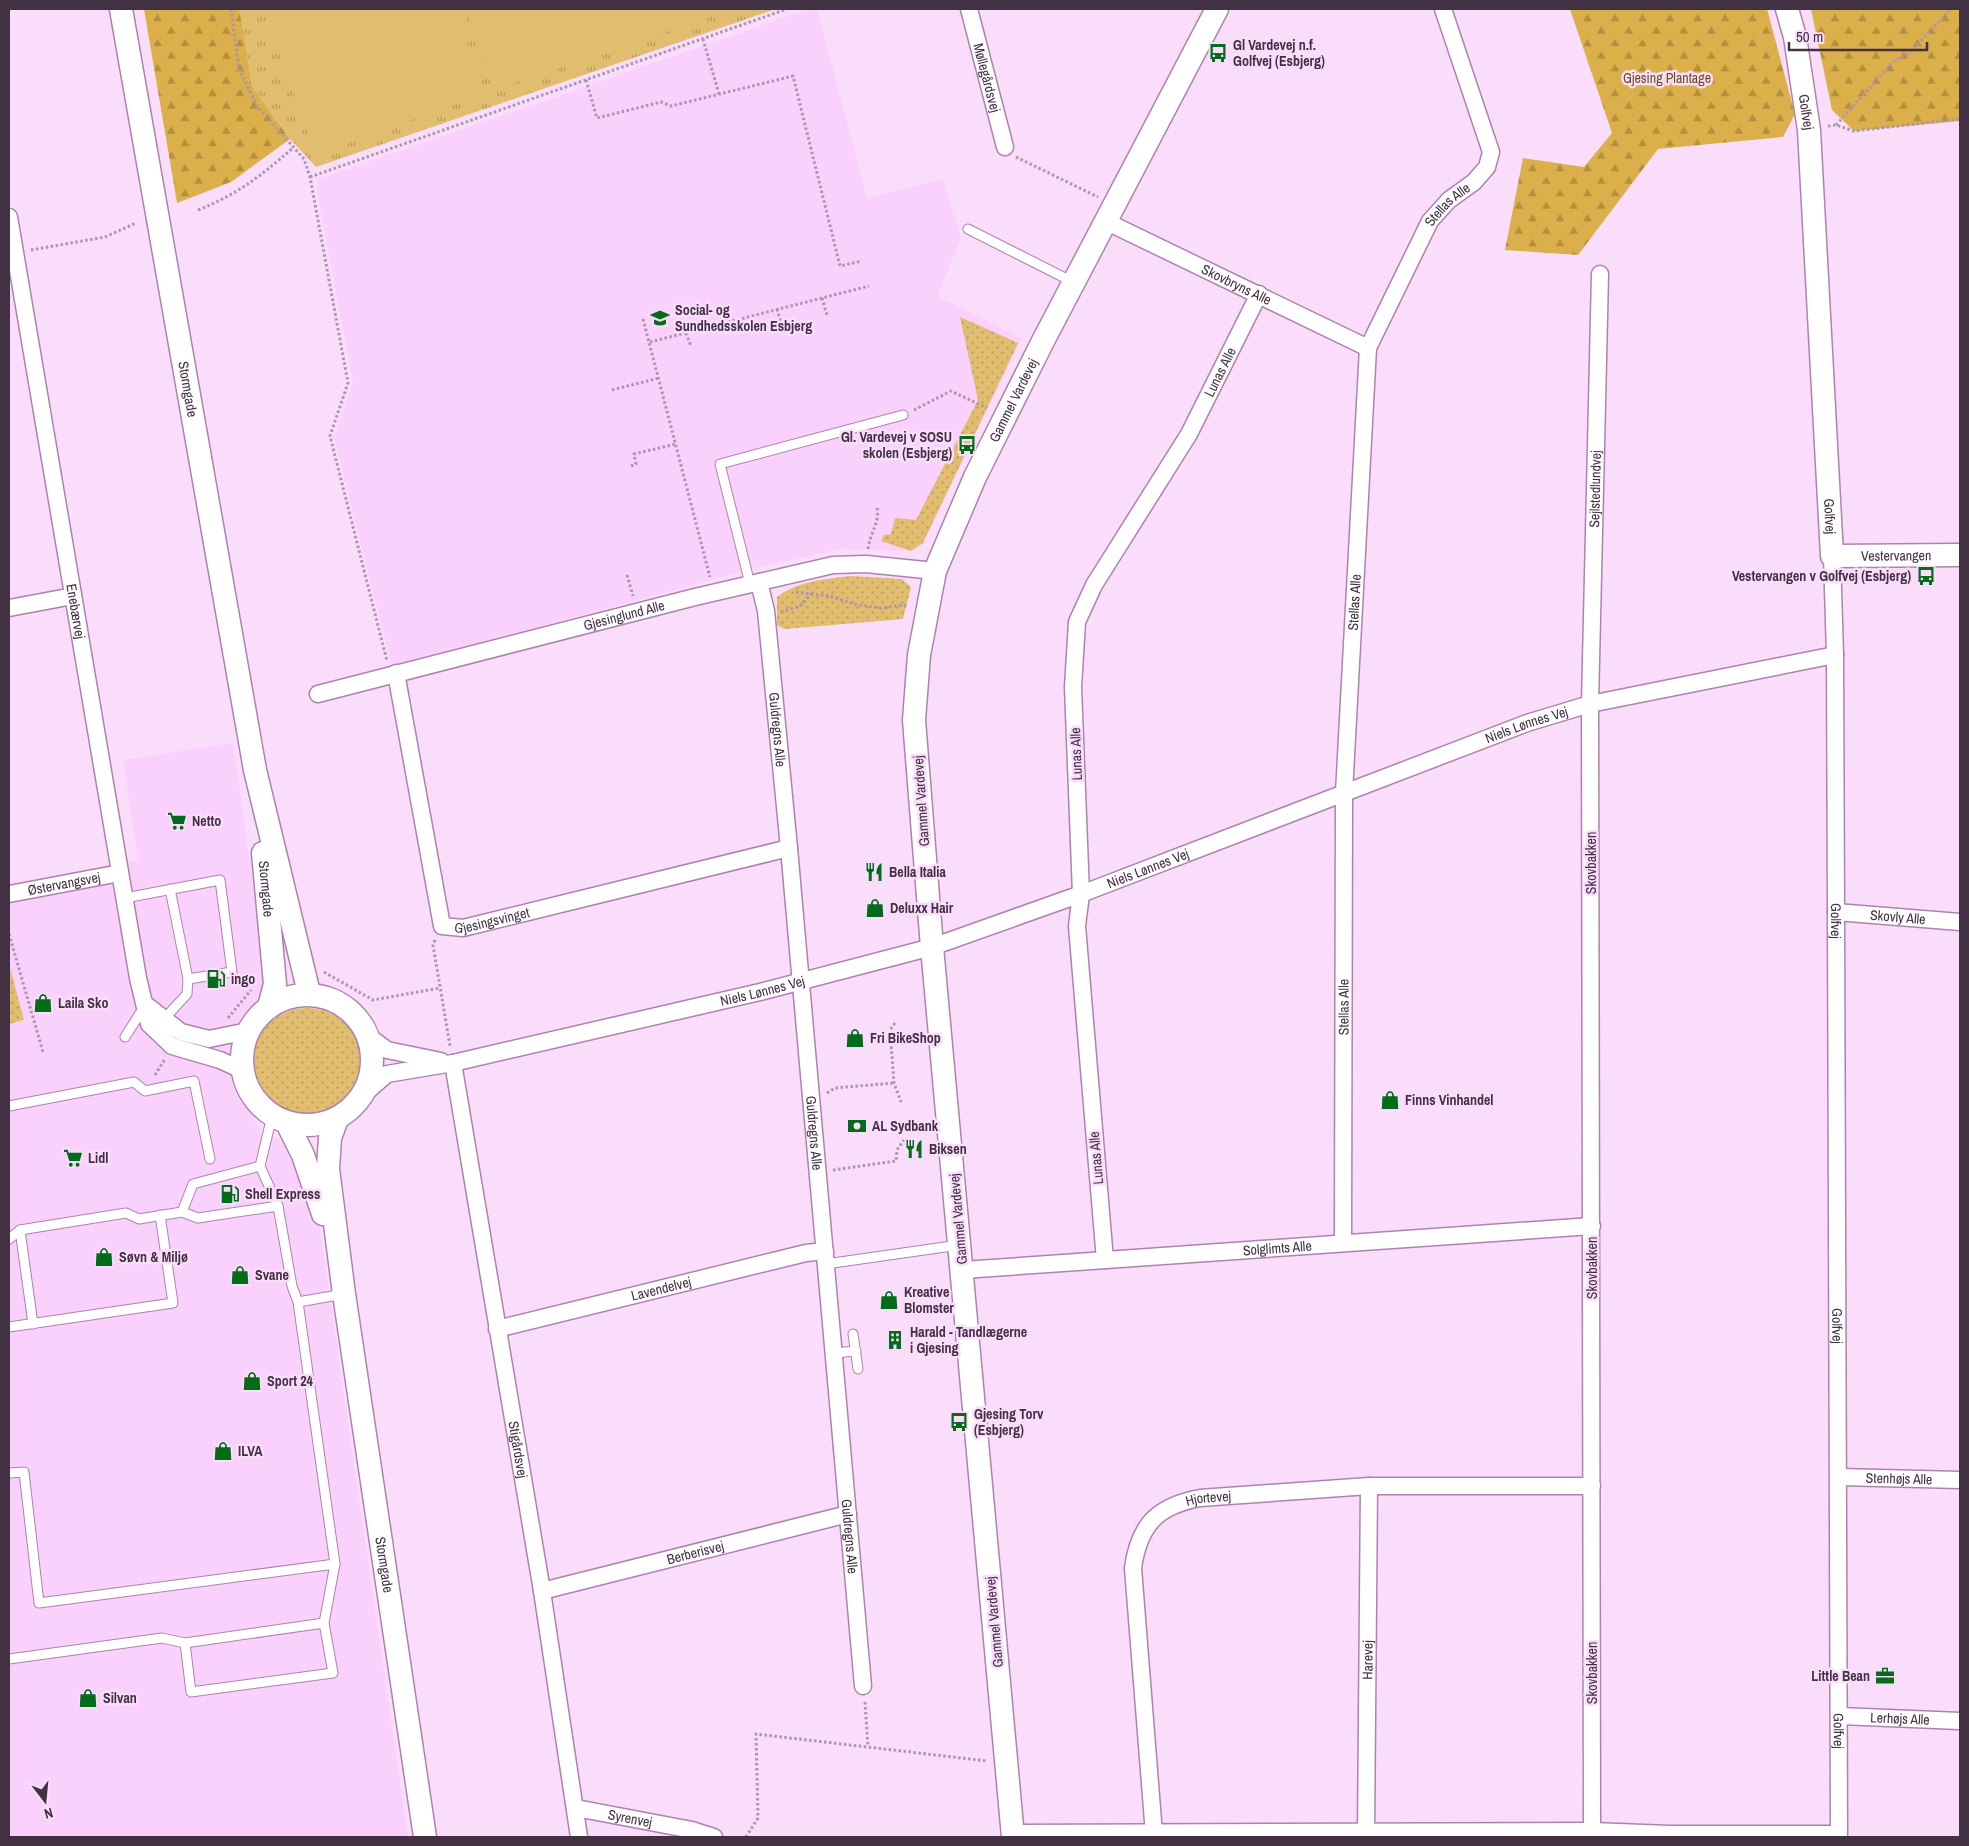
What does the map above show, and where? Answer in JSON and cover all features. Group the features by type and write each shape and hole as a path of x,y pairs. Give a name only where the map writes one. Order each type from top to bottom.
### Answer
{"street":[{"name":"Stormgade","path":"121,9 255,770 309,993"},
{"name":"Møllegårdsvej","path":"969,9 1005,147"},
{"name":"Gammel Vardevej","path":"1012,1835 963,1270 932,948 914,720 919,655 935,571 975,478 1109,213 1216,9"},
{"name":"Stellas Alle","path":"1343,1243 1344,793 1368,348 1430,221 1449,200 1474,182 1487,167 1491,152 1443,9"},
{"name":"Golfvej","path":"1787,9 1795,37 1809,130 1832,556 1835,655 1839,1836"},
{"name":"Skovbryns Alle","path":"1109,213 1258,294 1368,348"},
{"name":"Enebærvej","path":"9,217 138,978 146,1004 149,1024 172,1046 220,1060 242,1070"},
{"name":"Sejlstedlundvej","path":"1590,704 1600,274"},
{"name":"Lunas Alle","path":"1105,1260 1077,926 1081,894 1073,687 1077,622 1094,585 1189,434 1258,294"},
{"name":"Vestervangen","path":"1832,556 1960,555"},
{"name":"Gjesinglund Alle","path":"318,694 638,611 833,565 866,564 935,571"},
{"name":"Guldregns Alle","path":"755,583 766,611 789,848 863,1686"},
{"path":"9,608 73,596"},
{"name":"Niels Lønnes Vej","path":"364,1094 387,1074 453,1063 801,982 932,948 1081,894 1527,724 1590,704 1835,655"},
{"name":"Gjesingsvinget","path":"396,674 442,926 463,928 789,848"},
{"name":"Skovbakken","path":"1590,704 1592,1831"},
{"name":"Stormgade","path":"255,770 275,984 269,1006"},
{"name":"Østervangsvej","path":"9,894 120,873"},
{"name":"Skovly Alle","path":"1836,912 1960,922"},
{"path":"309,993 326,996 341,1004 357,1018 368,1036 373,1056 371,1075 364,1094 352,1108 318,1126 280,1119 253,1096 242,1070 242,1052 248,1031 269,1006 286,997 309,993"},
{"path":"146,1004 181,1032 209,1038 248,1031"},
{"name":"Niels Lønnes Vej","path":"368,1036 387,1050 453,1063"},
{"name":"Stigårdsvej","path":"453,1063 542,1590 579,1837"},
{"name":"Stormgade","path":"336,1118 330,1138 328,1169 344,1294 426,1837"},
{"name":"Stormgade","path":"280,1119 303,1155 319,1198 344,1294"},
{"name":"Solglimts Alle","path":"963,1270 1592,1226"},
{"name":"Lavendelvej","path":"497,1329 806,1253 825,1258"},
{"name":"Stenhøjs Alle","path":"1839,1478 1960,1480"},
{"name":"Hjortevej","path":"1154,1834 1133,1568 1136,1547 1145,1528 1160,1512 1178,1502 1200,1498 1370,1486 1592,1486"},
{"name":"Harevej","path":"1366,1834 1370,1486"},
{"name":"Berberisvej","path":"542,1590 848,1514"},
{"name":"Lerhøjs Alle","path":"1840,1716 1960,1721"},
{"name":"Syrenvej","path":"576,1808 692,1830 714,1837"},
{"path":"1012,1835 1592,1831 1670,1836 1839,1836"}],"lane":[{"path":"968,228 1074,283"},
{"path":"755,583 720,464 903,415"},
{"path":"125,898 220,880 232,972 188,979"},
{"path":"164,1019 187,994 188,979 170,889"},
{"path":"125,1037 146,1004"},
{"path":"9,1106 134,1082 145,1091 194,1081 210,1159"},
{"path":"184,1643 191,1692 333,1672 324,1623 335,1564 298,1302 292,1286 278,1206 260,1166 280,1119"},
{"path":"182,1212 193,1184 260,1166"},
{"path":"9,1239 20,1230 126,1213 139,1219 182,1212 198,1218 278,1206"},
{"path":"9,1328 173,1303 160,1215"},
{"path":"20,1230 33,1324"},
{"path":"825,1258 960,1245"},
{"path":"298,1302 344,1294"},
{"path":"854,1334 858,1369"},
{"path":"834,1354 856,1351"},
{"path":"9,1473 24,1472 39,1603 335,1564"},
{"path":"9,1660 162,1638 184,1643 324,1623"}],"path":[{"path":"231,9 239,68 257,106 304,159 310,177 348,384 330,436 388,664 396,674"},
{"path":"310,177 787,9"},
{"path":"1836,125 1893,62 1911,52 1951,9"},
{"path":"703,38 720,94"},
{"path":"586,80 597,118 661,102 671,106 793,76 840,266 862,261"},
{"path":"1809,130 1836,125 1854,131 1960,120"},
{"path":"1005,147 1010,154 1109,213"},
{"path":"198,210 226,199 252,183 293,148"},
{"path":"15,253 105,237 136,223"},
{"path":"650,342 869,286"},
{"path":"822,298 827,315"},
{"path":"777,309 782,326"},
{"path":"643,318 714,593"},
{"path":"731,321 735,335"},
{"path":"686,333 690,346"},
{"path":"612,390 659,378"},
{"path":"903,415 952,392 1005,417"},
{"path":"631,466 636,464 634,454 676,444"},
{"path":"866,564 869,540 879,518 877,507"},
{"path":"627,575 638,611"},
{"path":"792,590 829,596 858,605 881,608 903,605 926,615"},
{"path":"766,611 785,612 791,610 800,606 812,594"},
{"path":"442,926 433,945 453,1063"},
{"path":"9,934 44,1052"},
{"path":"895,1022 890,1030 894,1083 901,1102"},
{"path":"824,1094 835,1088 894,1083"},
{"path":"818,1172 896,1161 897,1150 904,1140"},
{"path":"863,1686 868,1747"},
{"path":"746,1837 758,1818 756,1734 1006,1763"}],"shaded area":[{"name":"Social- og Sundhedsskolen Esbjerg","path":"809,9 817,9 867,198 943,179 961,239 937,296 1022,339 923,543 911,551 840,549 754,568 392,667 334,437 353,381 316,186 319,179"},
{"path":"233,743 266,980 245,1026 231,1078 262,1134 308,1147 408,1837 9,1837 9,885 138,860 123,760"}],"green space":[{"path":"144,9 240,9 252,86 290,139 231,182 177,203"},
{"path":"239,9 776,9 316,167 290,139 252,86"},
{"path":"263,9 455,9 486,93 316,155"},
{"path":"466,9 735,9 494,90"},
{"name":"Gjesing Plantage","path":"1570,9 1767,9 1795,114 1783,137 1658,149 1578,255 1505,250 1523,158 1584,167 1612,133"},
{"path":"1811,9 1960,9 1960,121 1854,131 1832,110"},
{"path":"960,317 1018,343 923,543 911,551 881,541 884,535 891,534 895,518 916,520 978,400"},
{"path":"851,576 902,579 911,587 903,619 785,629 777,625 777,597 803,584"},
{"path":"9,964 24,1020 9,1024"},
{"path":"307,1008 328,1012 345,1024 357,1041 361,1062 357,1083 345,1100 328,1112 307,1116 286,1112 269,1100 257,1083 253,1062 257,1041 269,1024 286,1012"}],"place":[{"name":"Gl Vardevej n.f. Golfvej (Esbjerg)","path":"1218,53"},
{"name":"Social- og Sundhedsskolen Esbjerg","path":"660,318"},
{"name":"Gl. Vardevej v SOSU skolen (Esbjerg)","path":"967,445"},
{"name":"Vestervangen v Golfvej (Esbjerg)","path":"1926,576"},
{"name":"Netto","path":"177,821"},
{"name":"Bella Italia","path":"874,872"},
{"name":"Deluxx Hair","path":"875,908"},
{"name":"ingo","path":"216,979"},
{"name":"Laila Sko","path":"43,1003"},
{"name":"Fri BikeShop","path":"855,1038"},
{"name":"Finns Vinhandel","path":"1390,1100"},
{"name":"AL Sydbank","path":"857,1126"},
{"name":"Biksen","path":"914,1149"},
{"name":"Lidl","path":"73,1158"},
{"name":"Shell Express","path":"230,1194"},
{"name":"Søvn & Miljø","path":"104,1257"},
{"name":"Svane","path":"240,1275"},
{"name":"Kreative Blomster","path":"889,1300"},
{"name":"Harald - Tandlægerne i Gjesing","path":"895,1340"},
{"name":"Sport 24","path":"252,1381"},
{"name":"Gjesing Torv (Esbjerg)","path":"959,1422"},
{"name":"ILVA","path":"223,1451"},
{"name":"Little Bean","path":"1885,1676"},
{"name":"Silvan","path":"88,1698"}]}
